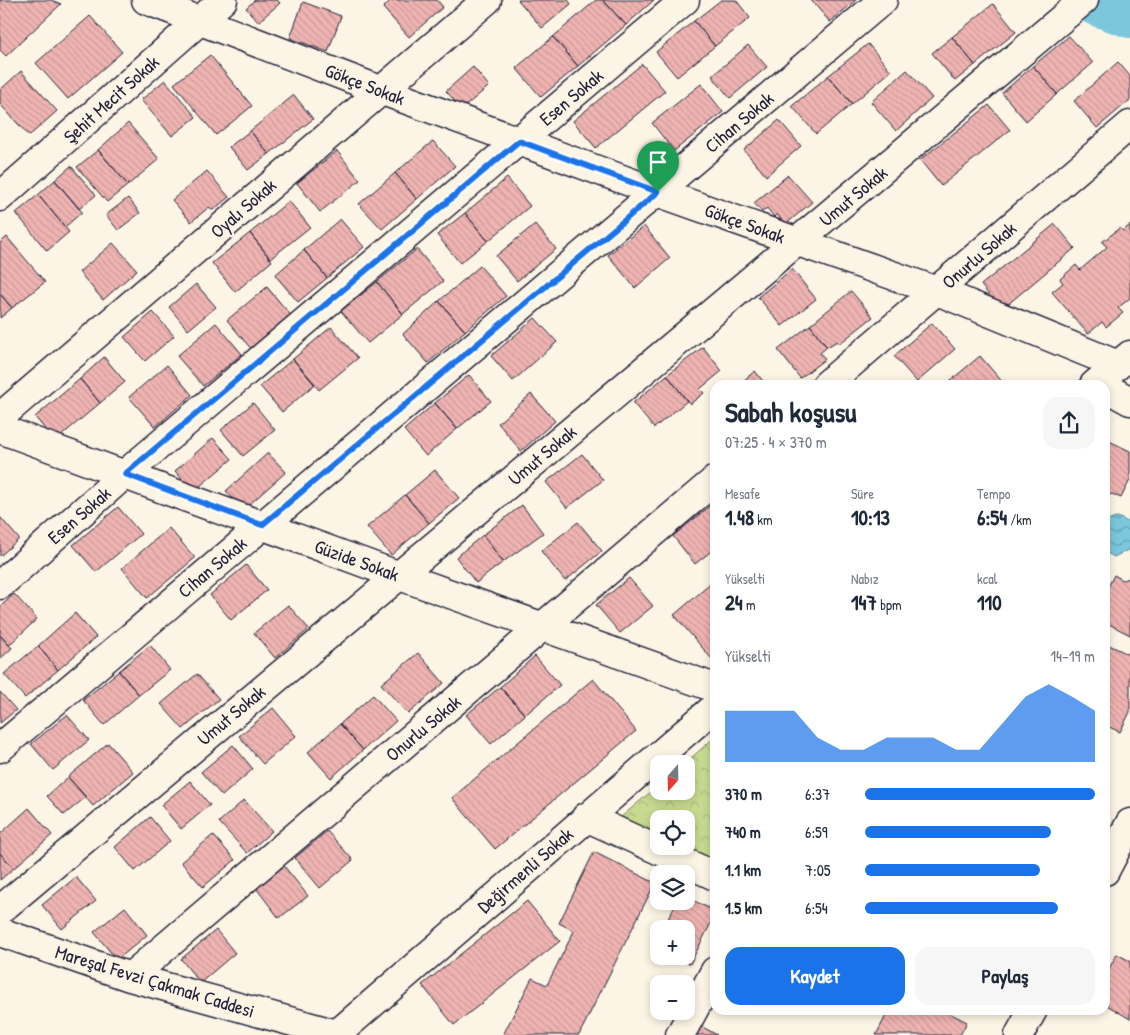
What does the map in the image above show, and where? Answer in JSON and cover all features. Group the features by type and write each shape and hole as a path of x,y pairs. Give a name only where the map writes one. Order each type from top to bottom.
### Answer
{"street":[{"name":"Gökçe Sokak","path":"146,0 380,90 658,192 938,291 1107,377"},
{"name":"Şehit Mecit Sokak","path":"0,197 223,0"},
{"name":"Oyalı Sokak","path":"0,418 487,0"},
{"name":"Esen Sokak","path":"0,584 125,474 685,0"},
{"name":"Cihan Sokak","path":"0,748 883,0"},
{"name":"Umut Sokak","path":"0,910 397,575 799,242 1084,0"},
{"name":"Onurlu Sokak","path":"832,380 1130,125"},
{"name":"Gökçe Sokak","path":"1110,380 1130,401"},
{"name":"Güzide Sokak","path":"0,429 397,575 710,686"},
{"name":"Onurlu Sokak","path":"130,977 710,484"},
{"name":"Değirmenli Sokak","path":"338,1034 710,711"},
{"path":"586,817 710,874"},
{"path":"1110,856 1130,823"},
{"name":"Mareşal Fevzi Çakmak Caddesi","path":"0,932 130,977 338,1034"},
{"path":"680,1035 710,980"}],"green space":[{"path":"710,741 710,860 695,853 695,810 650,810 650,832 620,818 650,793 650,800 695,800 694,755"}],"water":[{"path":"1118,517 1130,523 1130,549 1114,557 1110,555 1110,520"}],"building":[{"path":"0,0 51,0 61,4 6,56 0,50"},
{"path":"255,0 277,0 280,3 258,22 246,8"},
{"path":"391,0 437,0 443,7 409,37 383,8"},
{"path":"518,0 568,0 571,4 542,28"},
{"path":"596,0 603,0 626,25 578,66 553,37"},
{"path":"603,0 654,0 626,25"},
{"path":"721,0 736,0 750,18 715,46 694,21"},
{"path":"811,0 856,0 830,22"},
{"path":"303,2 341,16 328,52 290,38"},
{"path":"993,4 1016,32 975,65 952,37"},
{"path":"90,16 122,52 68,99 36,63"},
{"path":"694,21 715,46 677,77 656,52"},
{"path":"1069,36 1093,63 1057,94 1033,66"},
{"path":"553,37 578,66 541,97 516,68"},
{"path":"952,37 975,65 955,81 932,53"},
{"path":"868,44 891,71 852,104 828,76"},
{"path":"748,45 767,67 730,98 712,76"},
{"path":"210,55 252,106 216,135 174,84"},
{"path":"1118,62 1130,76 1130,100 1097,128 1074,101"},
{"path":"642,64 665,91 596,148 573,121"},
{"path":"1033,66 1057,94 1026,121 1002,93"},
{"path":"473,67 489,86 462,109 446,91"},
{"path":"907,70 932,98 896,131 871,102"},
{"path":"21,71 57,111 29,136 0,104 0,90"},
{"path":"828,76 852,104 816,134 792,106"},
{"path":"165,80 196,117 172,136 141,100"},
{"path":"701,84 723,112 674,151 652,123"},
{"path":"294,95 313,119 269,154 250,131"},
{"path":"989,105 1010,130 941,186 920,160"},
{"path":"779,120 801,146 766,176 744,150"},
{"path":"128,123 159,159 128,185 98,150"},
{"path":"250,131 269,154 248,170 229,147"},
{"path":"433,141 455,166 417,199 395,173"},
{"path":"98,150 128,185 107,202 77,167"},
{"path":"337,151 360,180 320,212 297,183"},
{"path":"71,166 96,195 79,209 55,180"},
{"path":"207,171 229,197 213,210 209,207 191,222 172,200"},
{"path":"395,173 417,199 382,229 359,204"},
{"path":"788,175 812,202 785,225 777,214 774,217 767,208 762,212 754,203"},
{"path":"507,178 530,206 488,241 465,213"},
{"path":"55,180 82,212 65,227 38,195"},
{"path":"38,195 69,232 47,251 16,213"},
{"path":"128,198 140,213 118,230 106,215"},
{"path":"289,201 310,227 270,259 250,233"},
{"path":"465,213 488,241 460,263 437,235"},
{"path":"340,219 364,247 327,278 304,250"},
{"path":"535,224 556,249 517,281 496,256"},
{"path":"1055,224 1075,248 1001,310 981,285"},
{"path":"1130,225 1130,298 1118,308 1123,313 1106,327 1102,322 1088,334 1052,292 1063,283 1060,279 1076,265 1080,270 1107,247 1102,242 1120,228 1123,231"},
{"path":"644,226 670,258 635,288 608,255"},
{"path":"250,233 272,261 235,292 212,263"},
{"path":"7,237 45,282 12,308 0,294 0,243"},
{"path":"113,243 137,270 103,300 79,272"},
{"path":"417,249 443,281 403,314 377,282"},
{"path":"304,250 327,278 298,302 275,275"},
{"path":"480,266 506,296 465,331 439,301"},
{"path":"792,269 816,299 782,326 758,297"},
{"path":"377,282 403,314 368,343 341,311"},
{"path":"196,284 216,307 188,330 169,307"},
{"path":"267,287 293,318 253,351 227,320"},
{"path":"851,291 873,317 839,344 837,341 827,347 810,325"},
{"path":"0,294 12,308 0,318"},
{"path":"439,301 465,331 428,363 403,334"},
{"path":"153,312 174,336 145,361 124,337"},
{"path":"535,318 557,342 513,381 491,356"},
{"path":"216,323 242,354 203,386 177,356"},
{"path":"932,323 955,349 919,380 915,380 894,356"},
{"path":"810,325 827,347 820,353 825,359 800,378 778,350"},
{"path":"331,327 358,358 319,390 293,359"},
{"path":"703,347 722,371 700,389 704,393 690,404 667,375"},
{"path":"980,356 1001,380 951,380"},
{"path":"104,357 125,382 100,403 80,379"},
{"path":"293,359 315,384 282,412 260,386"},
{"path":"167,365 192,395 155,427 129,397"},
{"path":"755,371 762,380 744,380"},
{"path":"469,375 491,401 457,429 435,403"},
{"path":"667,375 687,401 654,428 633,403"},
{"path":"80,379 100,403 55,441 35,417"},
{"path":"531,394 555,421 521,451 498,423"},
{"path":"253,403 275,430 243,456 221,430"},
{"path":"435,403 457,429 426,456 404,430"},
{"path":"213,438 232,459 193,492 175,471"},
{"path":"1110,441 1130,451 1130,480 1121,498 1110,495"},
{"path":"268,453 286,472 243,510 226,491"},
{"path":"582,454 603,480 567,508 546,482"},
{"path":"435,470 459,498 429,523 405,495"},
{"path":"405,495 429,523 391,555 367,527"},
{"path":"522,505 543,533 503,562 483,535"},
{"path":"710,506 710,552 695,564 673,536"},
{"path":"118,507 141,534 96,572 73,545"},
{"path":"0,517 19,539 0,556"},
{"path":"578,522 602,551 565,581 541,551"},
{"path":"169,528 195,558 147,598 122,568"},
{"path":"483,535 503,562 476,583 456,557"},
{"path":"246,565 267,590 231,620 210,595"},
{"path":"1114,575 1123,580 1130,578 1130,635 1110,625 1110,583"},
{"path":"629,578 653,606 620,633 596,605"},
{"path":"710,584 710,657 674,615"},
{"path":"14,594 37,619 9,645 0,635 0,607"},
{"path":"288,605 309,629 275,658 254,633"},
{"path":"75,613 96,637 58,670 38,646"},
{"path":"0,635 12,648 0,659"},
{"path":"150,645 170,670 139,695 119,671"},
{"path":"1110,645 1130,655 1130,712 1120,732 1110,727"},
{"path":"38,646 58,670 25,698 4,674"},
{"path":"418,653 444,683 408,714 381,684"},
{"path":"535,656 560,685 525,715 500,687"},
{"path":"119,671 139,695 104,725 83,700"},
{"path":"197,674 219,699 183,729 161,704"},
{"path":"593,679 636,731 495,849 452,798"},
{"path":"500,687 525,715 491,744 466,715"},
{"path":"0,692 16,710 0,723"},
{"path":"373,695 396,721 363,750 340,724"},
{"path":"273,708 296,736 263,764 239,736"},
{"path":"67,715 89,740 53,770 31,744"},
{"path":"340,724 363,750 331,778 308,752"},
{"path":"108,743 133,772 93,806 68,777"},
{"path":"233,745 253,769 222,796 201,772"},
{"path":"68,777 86,797 64,815 47,796"},
{"path":"190,781 210,805 181,829 161,805"},
{"path":"244,800 272,831 247,853 219,822"},
{"path":"29,808 52,835 14,868 0,853 0,834"},
{"path":"150,817 170,841 135,871 115,847"},
{"path":"327,831 353,860 320,888 295,858"},
{"path":"213,835 235,860 203,887 181,862"},
{"path":"594,852 650,880 650,893 579,1035 503,1035 532,978 547,985 574,931 559,923"},
{"path":"0,853 14,868 0,880"},
{"path":"284,866 308,896 279,918 256,888"},
{"path":"76,877 96,901 62,929 42,905"},
{"path":"527,901 560,941 454,1025 422,985"},
{"path":"695,901 710,909 710,925 695,954 695,920 668,920 672,910 695,910"},
{"path":"125,907 147,935 117,960 94,932"},
{"path":"216,930 235,953 200,983 181,959"},
{"path":"1117,954 1130,961 1130,1019 1110,1007 1110,967"},
{"path":"886,1015 953,1015 967,1022 960,1035 876,1035"},
{"path":"701,1026 717,1035 696,1035"}],"waterway":[{"path":"1096,5 1130,17"}],"route":[{"path":"519,141 658,192 262,525 125,474 519,141"}]}
